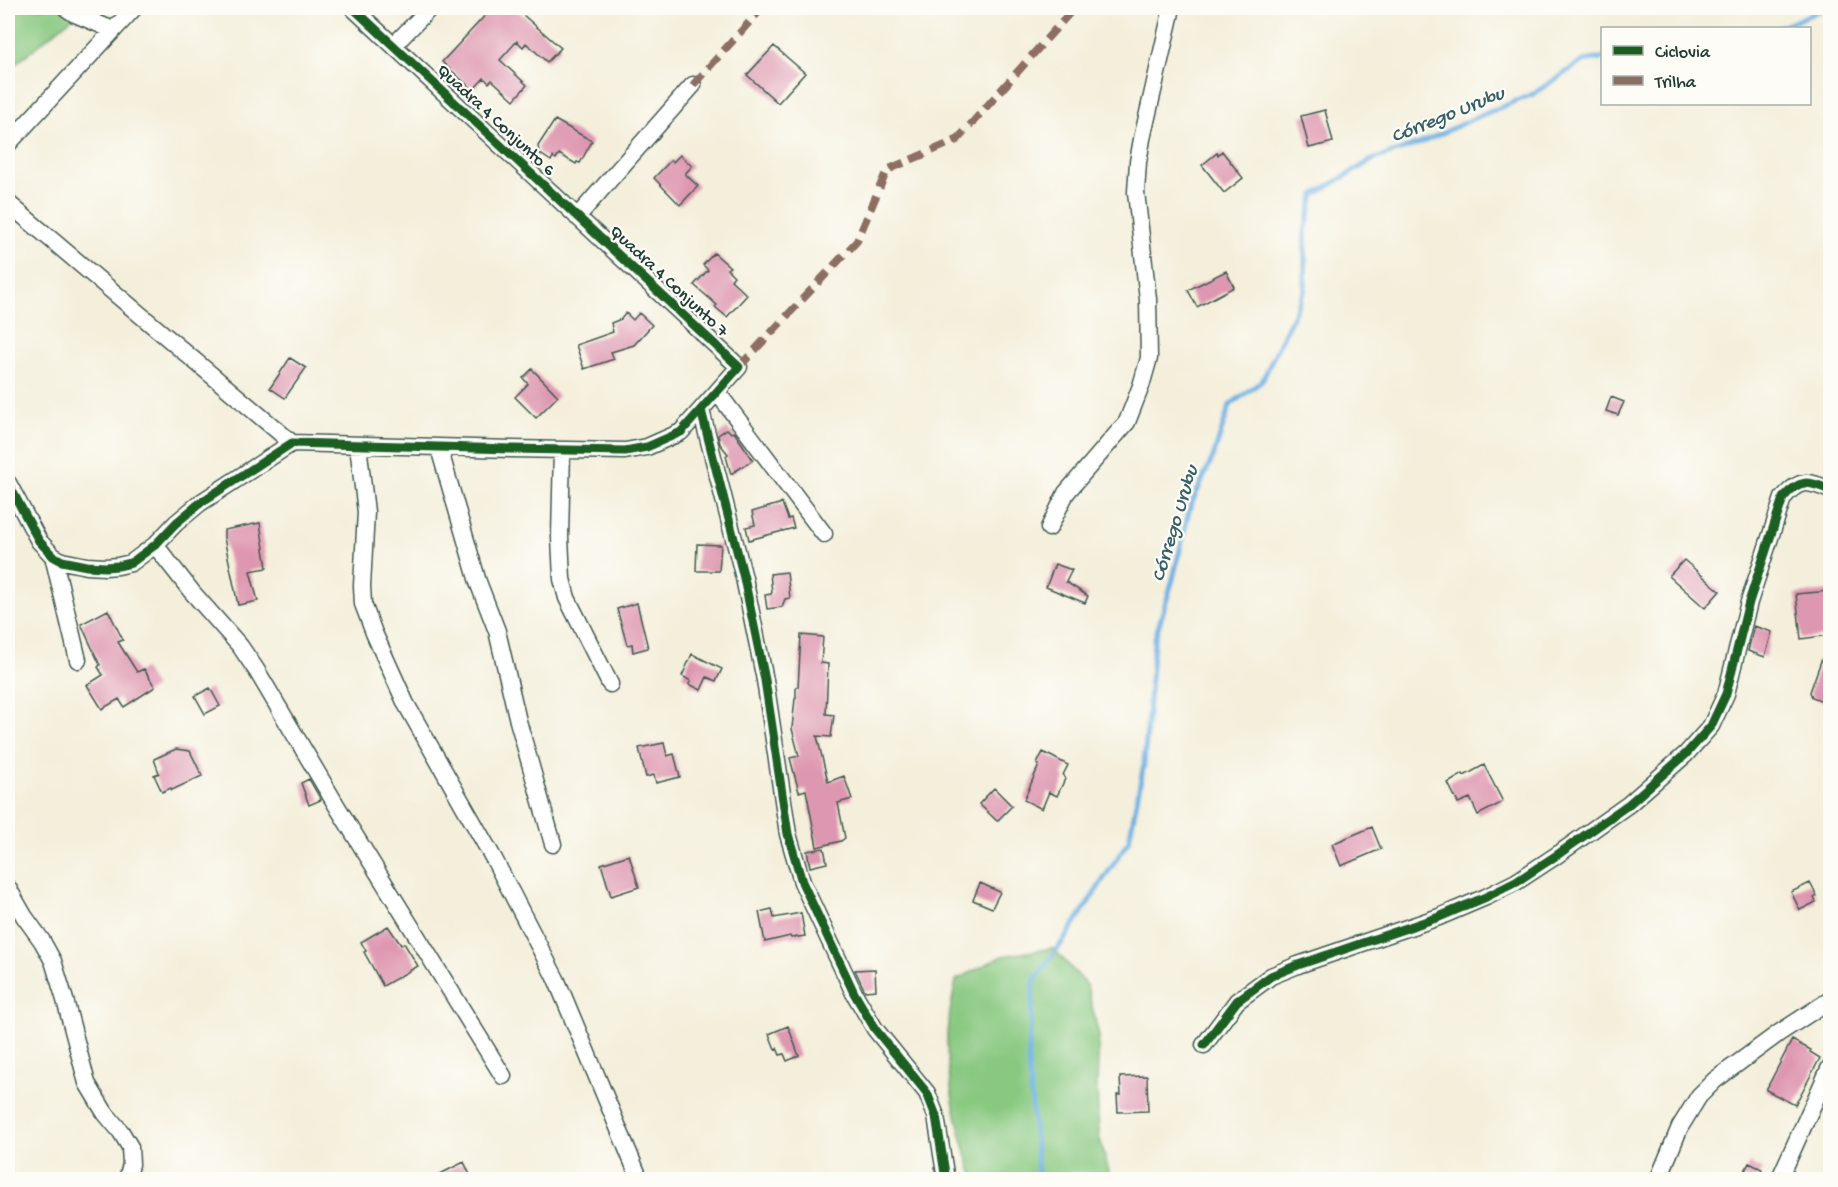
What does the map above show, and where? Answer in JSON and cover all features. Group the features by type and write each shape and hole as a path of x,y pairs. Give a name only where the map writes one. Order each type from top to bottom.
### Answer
{"street":[{"path":"66,8 113,30"},
{"path":"8,144 134,8"},
{"name":"Quadra 4 Conjunto 6","path":"352,8 577,217"},
{"path":"394,45 429,8"},
{"path":"1049,528 1066,493 1127,422 1149,358 1148,299 1137,182 1142,139 1172,8"},
{"path":"577,217 693,85"},
{"path":"8,203 292,443"},
{"name":"Quadra 4 Conjunto 7","path":"577,217 739,368 717,392"},
{"path":"8,483 39,541 53,556 62,561 87,566 112,566 131,562 155,545 200,503 292,443 626,451 647,447 681,432 717,392 824,534"},
{"path":"701,410 744,578 765,680 788,834 802,882 854,993 875,1029 927,1093 936,1116 946,1179"},
{"path":"358,446 366,512 363,604 374,633 406,704 495,861 557,981 640,1179"},
{"path":"439,448 478,582 497,631 518,721 553,844"},
{"path":"562,450 560,537 562,579 567,598 610,684"},
{"path":"1204,1045 1238,1001 1271,976 1298,964 1439,917 1496,892 1557,855 1620,811 1686,754 1711,726 1726,694 1749,602 1783,498 1792,487 1798,484 1815,484 1830,489"},
{"path":"155,545 192,592 240,646 257,671 344,818 503,1076"},
{"path":"53,556 78,660"},
{"path":"8,888 53,961 87,1083 130,1147 131,1164 127,1179"},
{"path":"1658,1179 1680,1127 1699,1096 1715,1080 1779,1033 1830,1000"},
{"path":"1779,1179 1830,1067"}],"green space":[{"path":"8,8 84,8 8,70"},
{"path":"1053,948 1087,985 1099,1036 1097,1087 1099,1136 1111,1179 974,1179 951,1090 947,1054 949,1014 956,980 1002,956"}],"building":[{"path":"492,8 515,8 561,48 547,62 526,43 523,47 517,41 500,60 527,85 514,100 492,80 489,83 484,78 473,90 442,62"},
{"path":"774,46 805,73 778,103 747,75"},
{"path":"1325,110 1333,142 1309,148 1301,116"},
{"path":"555,120 592,141 580,163 576,164 559,154 551,161 539,153 538,146"},
{"path":"1222,151 1243,178 1224,193 1202,165"},
{"path":"680,155 692,166 685,174 698,186 680,205 654,178 671,160 673,162"},
{"path":"714,253 730,267 727,269 734,276 731,280 747,295 727,317 694,285 708,270 703,265"},
{"path":"1226,271 1234,287 1197,307 1188,290"},
{"path":"626,313 633,320 639,313 652,325 634,345 611,352 614,359 584,369 576,345 613,332 611,323 621,319"},
{"path":"290,358 306,368 285,398 270,388"},
{"path":"532,369 558,396 536,418 515,397 528,384 523,378"},
{"path":"1611,397 1624,402 1618,415 1606,411"},
{"path":"727,429 731,433 734,432 753,460 731,474 726,456 728,454 720,444 718,435"},
{"path":"782,503 794,528 749,540 746,527 755,525 752,512"},
{"path":"260,523 267,568 250,571 258,601 238,605 224,530"},
{"path":"697,544 721,545 719,571 696,571"},
{"path":"1684,560 1720,591 1705,608 1669,576"},
{"path":"1055,564 1072,570 1066,582 1088,596 1085,603 1046,587"},
{"path":"787,572 790,598 785,599 782,607 767,609 765,595 772,592 770,574"},
{"path":"1830,591 1830,635 1801,639 1796,594"},
{"path":"637,603 648,648 633,652 632,644 627,645 617,609"},
{"path":"108,610 123,640 118,642 137,672 144,669 155,687 124,707 119,699 102,709 87,685 103,675 81,624"},
{"path":"1754,626 1772,632 1765,657 1748,651"},
{"path":"801,635 823,637 821,663 828,664 826,714 834,715 831,737 817,736 828,782 844,776 852,799 838,803 845,838 817,847 806,790 799,792 790,758 799,756 792,729 796,687 798,687"},
{"path":"1828,641 1830,641 1830,704 1812,697 1810,692"},
{"path":"692,654 722,669 716,681 707,677 701,690 689,684 691,681 682,676"},
{"path":"210,688 220,706 205,714 195,696"},
{"path":"664,743 667,756 674,754 680,777 656,783 654,775 646,777 639,748"},
{"path":"176,749 190,751 202,776 172,790 171,788 162,792 154,775 159,773 154,759"},
{"path":"1043,752 1068,765 1063,775 1065,779 1057,796 1049,792 1042,809 1024,800"},
{"path":"1484,765 1503,802 1478,815 1470,798 1458,803 1448,783"},
{"path":"309,779 321,800 309,805 301,783"},
{"path":"994,788 1012,806 997,821 979,804"},
{"path":"1372,827 1381,849 1341,866 1332,844"},
{"path":"824,848 827,863 810,867 807,851"},
{"path":"629,855 639,887 611,896 601,864"},
{"path":"980,883 1000,892 992,908 973,900"},
{"path":"1810,883 1817,896 1814,898 1816,902 1800,910 1791,892"},
{"path":"772,909 774,918 801,913 805,936 791,938 790,936 765,942 759,912"},
{"path":"388,926 401,945 404,943 418,966 383,986 361,942"},
{"path":"875,969 876,990 865,991 855,970"},
{"path":"788,1026 799,1056 787,1061 784,1054 780,1055 777,1048 775,1049 769,1034"},
{"path":"1792,1040 1811,1050 1810,1052 1820,1058 1795,1105 1766,1090"},
{"path":"1147,1076 1148,1111 1118,1112 1117,1095 1121,1095 1120,1077"},
{"path":"464,1162 472,1179 430,1179"},
{"path":"1749,1163 1762,1169 1757,1179 1741,1179"}],"waterway":[{"name":"Córrego Urubu","path":"1781,27 1823,8"},
{"name":"Córrego Urubu","path":"1041,1180 1038,1171 1028,1059 1034,981 1066,937 1129,840 1144,764 1154,641 1173,579 1190,507 1213,457 1230,405 1262,381 1305,290 1305,231 1314,195 1372,160 1421,143 1533,94 1583,61 1601,58"}],"marked path":[{"path":"693,85 762,8"},
{"path":"739,367 857,241 887,170 957,140 1074,8"}],"cycle path":[{"path":"8,483 39,541 53,556 62,561 87,566 118,566 131,563 155,545 200,503 292,443 625,451 647,447 681,432 739,367 353,8"},
{"path":"701,410 744,578 765,680 788,834 802,882 854,993 875,1029 927,1093 936,1116 946,1180"},
{"path":"1204,1045 1237,1001 1271,976 1439,917 1516,882 1629,804 1686,754 1711,726 1726,694 1749,602 1783,498 1794,487 1805,483 1830,490"}]}
